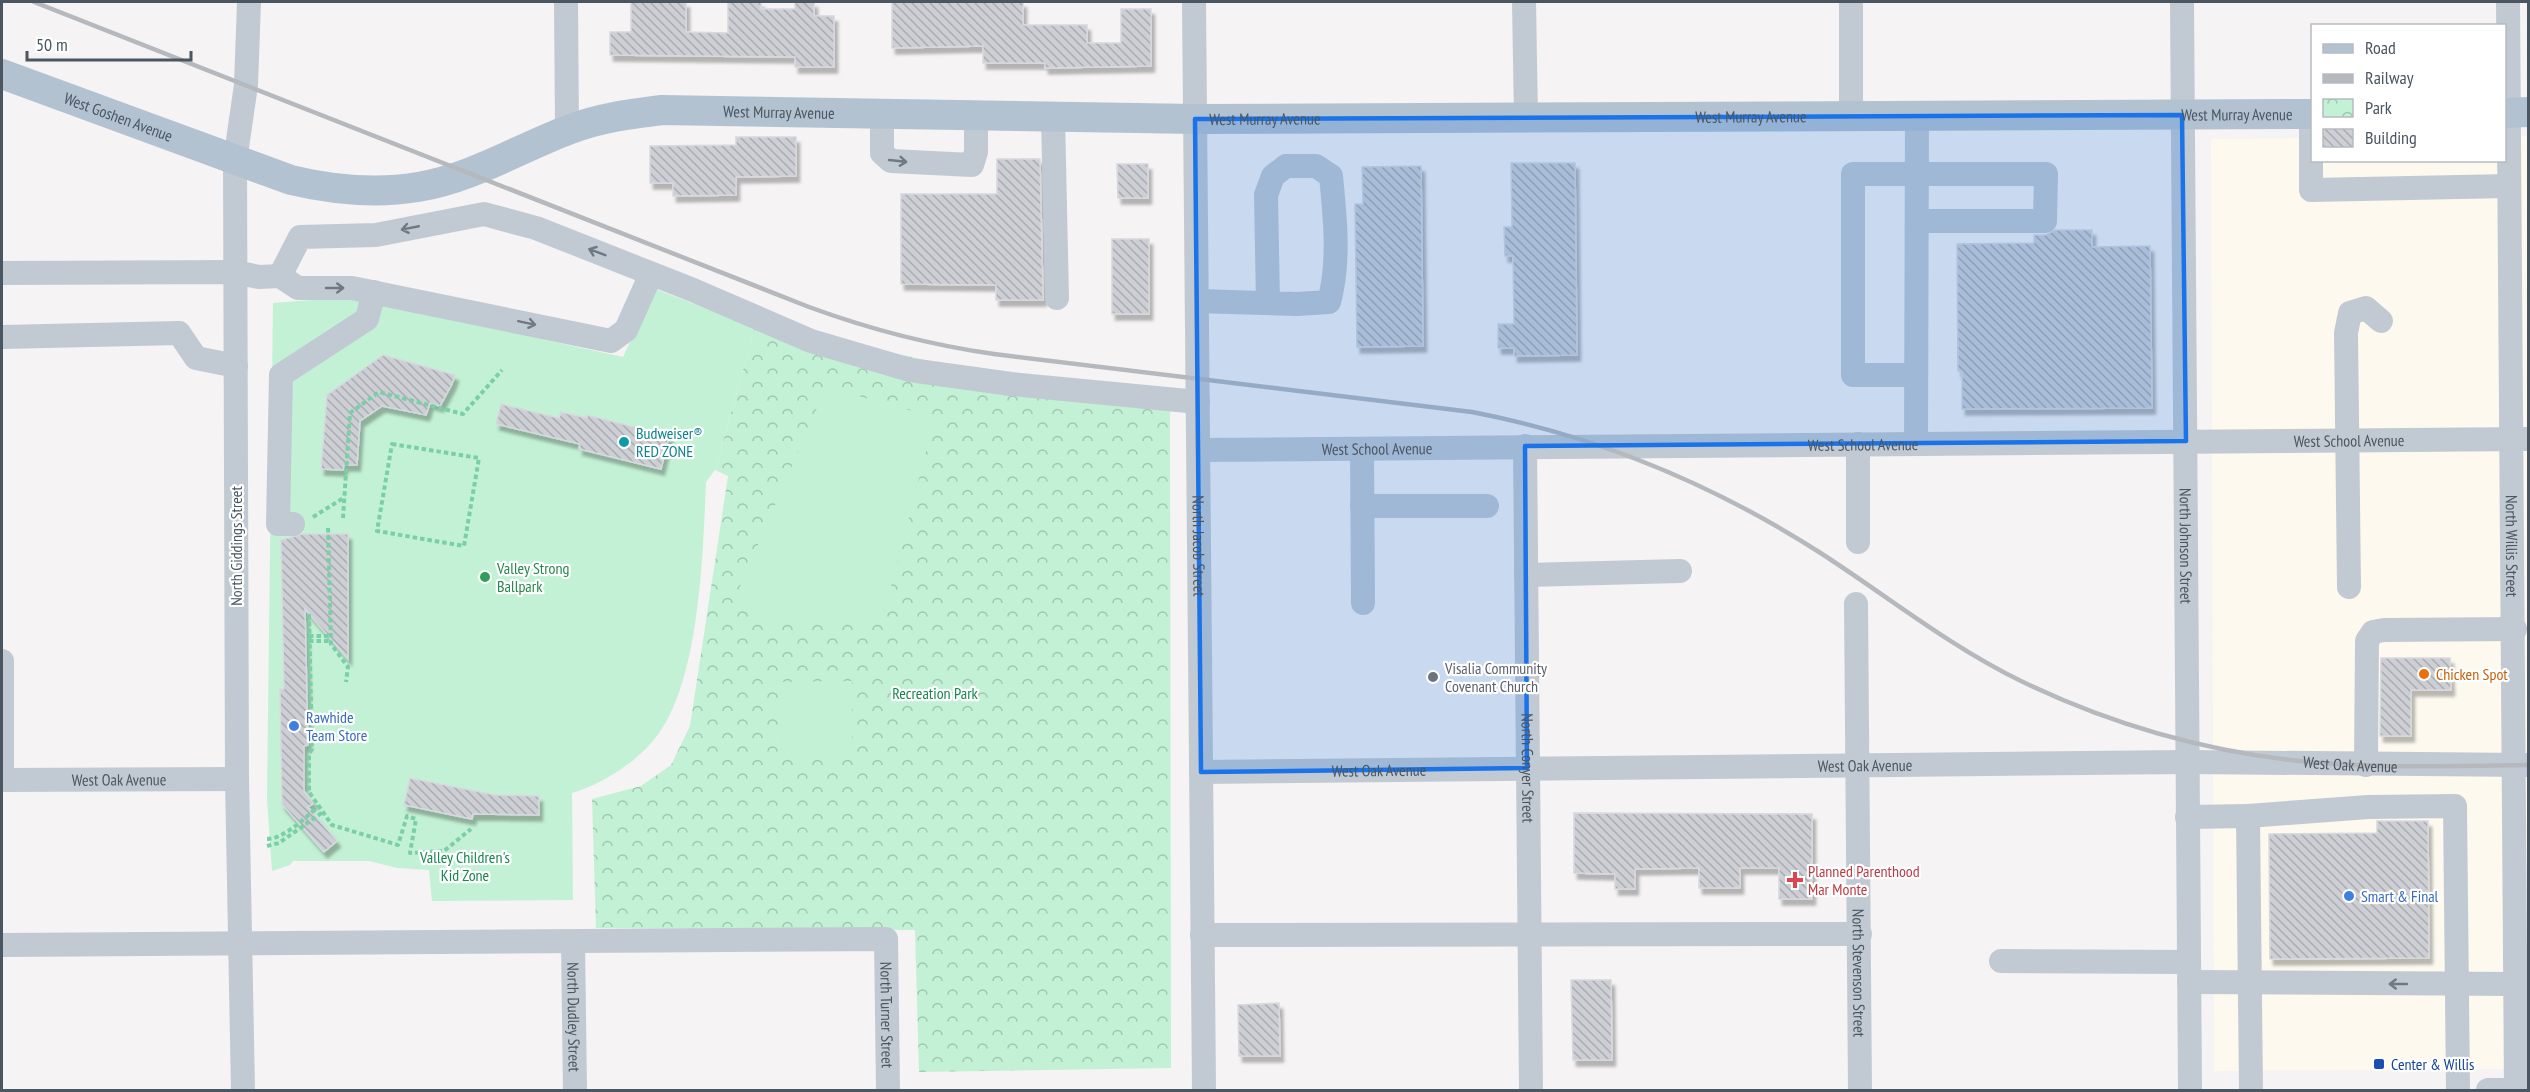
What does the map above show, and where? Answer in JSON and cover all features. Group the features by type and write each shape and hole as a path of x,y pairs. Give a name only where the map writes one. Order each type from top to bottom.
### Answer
{"main road":[{"name":"West Goshen Avenue","path":"2,74 235,161"},
{"name":"West Murray Avenue","path":"235,161 291,180 324,188 387,191 420,187 498,163 567,130 599,120 662,110 1195,119 2311,114"}],"street":[{"name":"North Giddings Street","path":"243,1090 238,943 235,161 246,85 249,2"},
{"path":"566,2 567,130"},
{"name":"North Jacob Street","path":"1194,2 1204,1090"},
{"path":"1524,2 1526,118"},
{"path":"1851,2 1851,115"},
{"name":"North Johnson Street","path":"2181,2 2190,1090"},
{"name":"North Willis Street","path":"2508,2 2514,113 2509,186 2520,439 2521,599 2515,629 2522,765 2516,984 2516,1090"},
{"path":"882,115 882,153 885,158 891,161 972,165 975,161 976,117"},
{"path":"1916,444 1917,115"},
{"path":"1053,117 1057,298"},
{"path":"2311,162 2311,190 2509,186"},
{"path":"1197,302 1268,303 1329,302 1335,281 1334,204 1330,176 1316,166 1286,165 1273,176 1266,195 1268,303"},
{"path":"1916,375 1853,375 1852,174 2046,174 2046,221 1917,221"},
{"path":"280,276 300,237 376,235 484,214 536,228 811,340 910,370 1011,384 1198,402"},
{"path":"2,273 236,272 259,277 280,276 298,288 352,288 610,341 626,330 651,273"},
{"path":"293,524 278,524 281,375 367,319 374,292"},
{"path":"2349,587 2346,333 2350,313 2366,308 2381,321"},
{"path":"2,337 179,333 196,358 236,366"},
{"name":"West School Avenue","path":"1198,450 2520,439"},
{"path":"1858,444 1858,542"},
{"name":"North Conyer Street","path":"1525,446 1531,1090"},
{"path":"1362,449 1363,603"},
{"path":"1362,506 1486,506"},
{"path":"1526,575 1680,572"},
{"name":"North Stevenson Street","path":"1856,604 1860,1090"},
{"path":"2366,765 2367,641 2373,632 2515,629"},
{"path":"2,661 2,780"},
{"name":"West Oak Avenue","path":"1201,771 2187,762 2522,765"},
{"path":"2454,766 2457,1090"},
{"name":"West Oak Avenue","path":"2,780 237,779"},
{"path":"2187,817 2248,816 2368,807 2455,806"},
{"path":"2248,816 2248,984 2251,1090"},
{"path":"1202,935 1860,934"},
{"name":"North Turner Street","path":"573,943 886,939 888,1090"},
{"path":"2,945 573,943"},
{"name":"North Dudley Street","path":"573,943 574,1090"},
{"path":"2001,961 2188,972 2248,984 2516,984"},
{"path":"2488,1090 2529,1090"}],"path":[{"path":"343,518 350,413 379,392 463,414 502,370"},
{"path":"392,444 479,458 464,546 377,531 392,444"},
{"path":"293,524 306,521 345,497"},
{"path":"328,528 330,641 348,668 346,682"},
{"path":"309,614 309,792 332,825 398,845 407,816 416,819 410,853 444,851 471,829"},
{"path":"309,636 330,636"},
{"path":"309,641 330,641"},
{"path":"267,839 277,836 319,806"},
{"path":"267,846 279,843 323,812"}],"highlighted area":[{"path":"2182,115 2186,441 1525,446 1527,768 1201,772 1195,119"}],"shaded area":[{"path":"2506,136 2528,136 2528,1069 2214,1071 2211,139 2311,138 2311,162 2506,162"}],"green space":[{"name":"Valley Strong Ballpark","path":"655,289 755,327 715,470 706,482 696,618 680,689 668,718 644,751 615,773 594,785 572,793 573,900 432,901 429,870 397,868 369,861 293,861 290,865 272,871 267,799 273,303 351,297 623,357"},
{"name":"Recreation Park","path":"760,309 831,339 987,374 1170,396 1171,1068 919,1072 915,930 596,928 592,799 641,786 671,765 690,726 728,476 715,470"},
{"path":"826,387 935,417 882,621 751,620 738,591"},
{"path":"852,681 852,755 783,755 780,682"}],"building":[{"path":"631,2 686,2 686,32 728,33 728,2 761,2 761,9 795,9 795,2 814,2 814,16 834,16 834,67 795,67 795,57 610,55 610,32 631,32"},
{"path":"892,2 1023,2 1023,25 1087,25 1087,43 1121,43 1121,9 1151,9 1151,66 1045,68 1045,63 983,63 983,46 892,48"},
{"path":"736,137 796,137 796,176 736,177 736,195 673,196 673,183 650,183 650,146 736,145"},
{"path":"997,159 1040,159 1043,300 996,300 996,285 901,284 901,194 997,194"},
{"path":"1511,163 1575,163 1577,355 1514,356 1514,348 1498,348 1498,324 1514,324 1513,256 1505,256 1504,227 1512,227"},
{"path":"1117,164 1148,164 1148,198 1118,198"},
{"path":"1421,166 1423,346 1357,347 1355,204 1363,204 1362,167"},
{"path":"2055,230 2092,230 2092,247 2150,246 2152,408 1962,409 1962,371 1958,371 1957,244 2034,243 2034,235 2046,235"},
{"path":"1112,239 1149,239 1149,314 1112,314"},
{"path":"383,355 455,375 452,384 440,406 430,403 426,415 382,406 360,421 357,465 344,465 343,470 321,469 327,395"},
{"name":"Budweiser® RED ZONE","path":"501,404 559,418 561,412 587,418 587,415 669,436 661,469 579,449 580,444 496,424"},
{"path":"303,534 348,534 348,659 305,609 308,745 304,746 304,791 314,803 308,807 337,841 324,852 282,804 280,689 284,689 281,540"},
{"path":"2381,658 2450,658 2451,690 2411,690 2411,736 2380,736"},
{"path":"410,778 495,795 539,796 539,815 473,814 472,819 404,805"},
{"path":"1574,813 1812,814 1812,899 1779,899 1779,868 1740,868 1740,888 1699,888 1699,868 1635,869 1635,889 1615,889 1615,874 1574,873"},
{"name":"Smart & Final","path":"2377,821 2428,821 2429,958 2270,959 2269,834 2377,833"},
{"path":"1571,980 1611,980 1612,1060 1573,1060"},
{"path":"1279,1003 1280,1056 1239,1056 1238,1005"}],"railway":[{"path":"34,2 809,307 877,329 923,341 994,354 1472,412 1564,434 1608,449 1695,484 1778,527 1844,568 1968,652 2021,681 2088,710 2157,733 2228,750 2329,764 2528,765"}],"place":[{"name":"Budweiser® RED ZONE","path":"624,442"},
{"name":"Valley Strong Ballpark","path":"485,577"},
{"name":"Chicken Spot","path":"2424,674"},
{"name":"Visalia Community Covenant Church","path":"1433,677"},
{"name":"Rawhide Team Store","path":"294,726"},
{"name":"Planned Parenthood Mar Monte","path":"1795,880"},
{"name":"Smart & Final","path":"2349,896"},
{"name":"Center & Willis","path":"2379,1064"}],"park label":[{"name":"Valley Children's Kid Zone","path":"465,866"}]}
